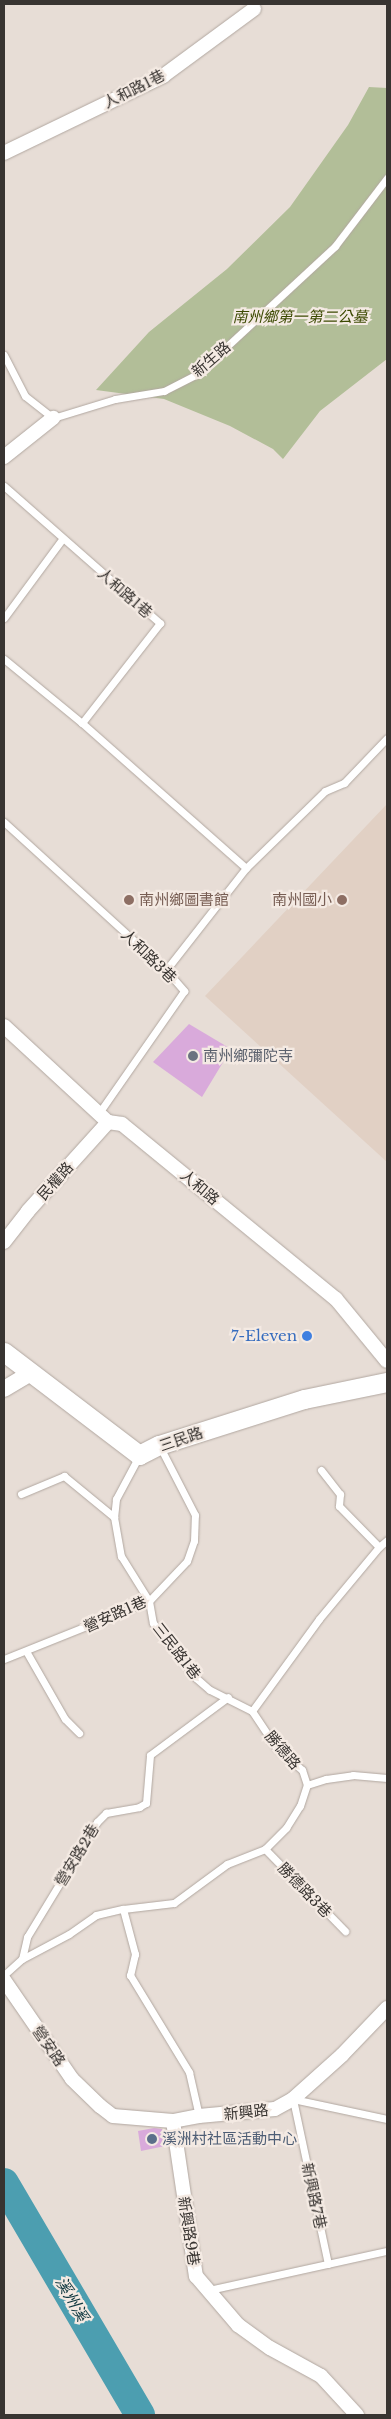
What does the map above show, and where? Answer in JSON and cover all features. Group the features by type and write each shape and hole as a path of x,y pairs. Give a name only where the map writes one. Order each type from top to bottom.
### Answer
{"main road":[{"name":"三民路","path":"4,1352 139,1455 159,1446 304,1399 387,1382"}],"street":[{"name":"人和路1巷","path":"4,153 163,76 254,9"},
{"path":"4,457 53,418"},
{"name":"人和路","path":"4,1026 103,1117 122,1124 336,1299 387,1361"},
{"name":"民權路","path":"4,1242 103,1117"},
{"path":"4,1390 31,1373"},
{"name":"營安路","path":"4,1980 72,2079 100,2106"},
{"name":"新興路","path":"100,2106 114,2116 173,2121 199,2116 275,2109 293,2099 342,2055 387,2008"},
{"name":"新興路9巷","path":"173,2121 196,2276 238,2325 270,2348 321,2376 357,2415"}],"lane":[{"name":"新生路","path":"53,418 115,399 164,391 197,374 335,246 387,178"},
{"path":"4,355 25,396 53,418"},
{"name":"人和路1巷","path":"4,486 160,623 82,723"},
{"path":"4,618 63,538"},
{"path":"4,659 82,723 246,868"},
{"path":"166,970 246,868 325,791 344,783 387,738"},
{"name":"人和路3巷","path":"4,822 166,970 184,991 103,1117"},
{"name":"營安路1巷","path":"4,1659 149,1601 187,1561 194,1541 195,1515 159,1446"},
{"name":"三民路1巷","path":"139,1455 116,1499 114,1517 121,1556 149,1601 153,1623 196,1678 210,1690 228,1697 252,1711"},
{"path":"321,1470 340,1494 339,1506 378,1547"},
{"path":"21,1494 64,1476 114,1517"},
{"path":"252,1711 319,1619 378,1547 387,1540"},
{"path":"26,1651 65,1719 79,1733"},
{"name":"營安路2巷","path":"22,1959 27,1937 96,1822 106,1813 139,1808 146,1803 150,1756 228,1697"},
{"name":"勝德路","path":"4,1975 22,1959 69,1934 96,1915 123,1909 174,1904 226,1864 265,1849 290,1821 300,1806 308,1785 302,1770 276,1747 252,1711"},
{"path":"308,1785 326,1779 353,1775 387,1778"},
{"name":"勝德路3巷","path":"265,1849 345,1931"},
{"path":"123,1909 135,1954 130,1975 189,2072 199,2116"},
{"path":"293,2099 387,2119"},
{"name":"新興路7巷","path":"293,2099 328,2264"},
{"path":"209,2290 387,2251"}],"shaded area":[{"name":"南州國小","path":"387,804 387,1162 205,996"}],"green space":[{"name":"南州鄉第一第二公墓","path":"369,87 387,88 387,359 320,411 283,459 273,449 230,426 164,399 96,390 149,332 227,269 290,207 348,125"}],"building":[{"name":"南州鄉彌陀寺","path":"189,1024 231,1049 202,1097 153,1062"},
{"name":"溪洲村社區活動中心","path":"154,2128 162,2129 165,2146 141,2151 138,2131"}],"waterway":[{"name":"溪州溪","path":"4,2183 140,2415"}],"place":[{"name":"南州鄉圖書館","path":"129,900"},
{"name":"南州國小","path":"342,900"},
{"name":"南州鄉彌陀寺","path":"193,1056"},
{"name":"7-Eleven","path":"307,1336"},
{"name":"溪洲村社區活動中心","path":"152,2139"}]}
